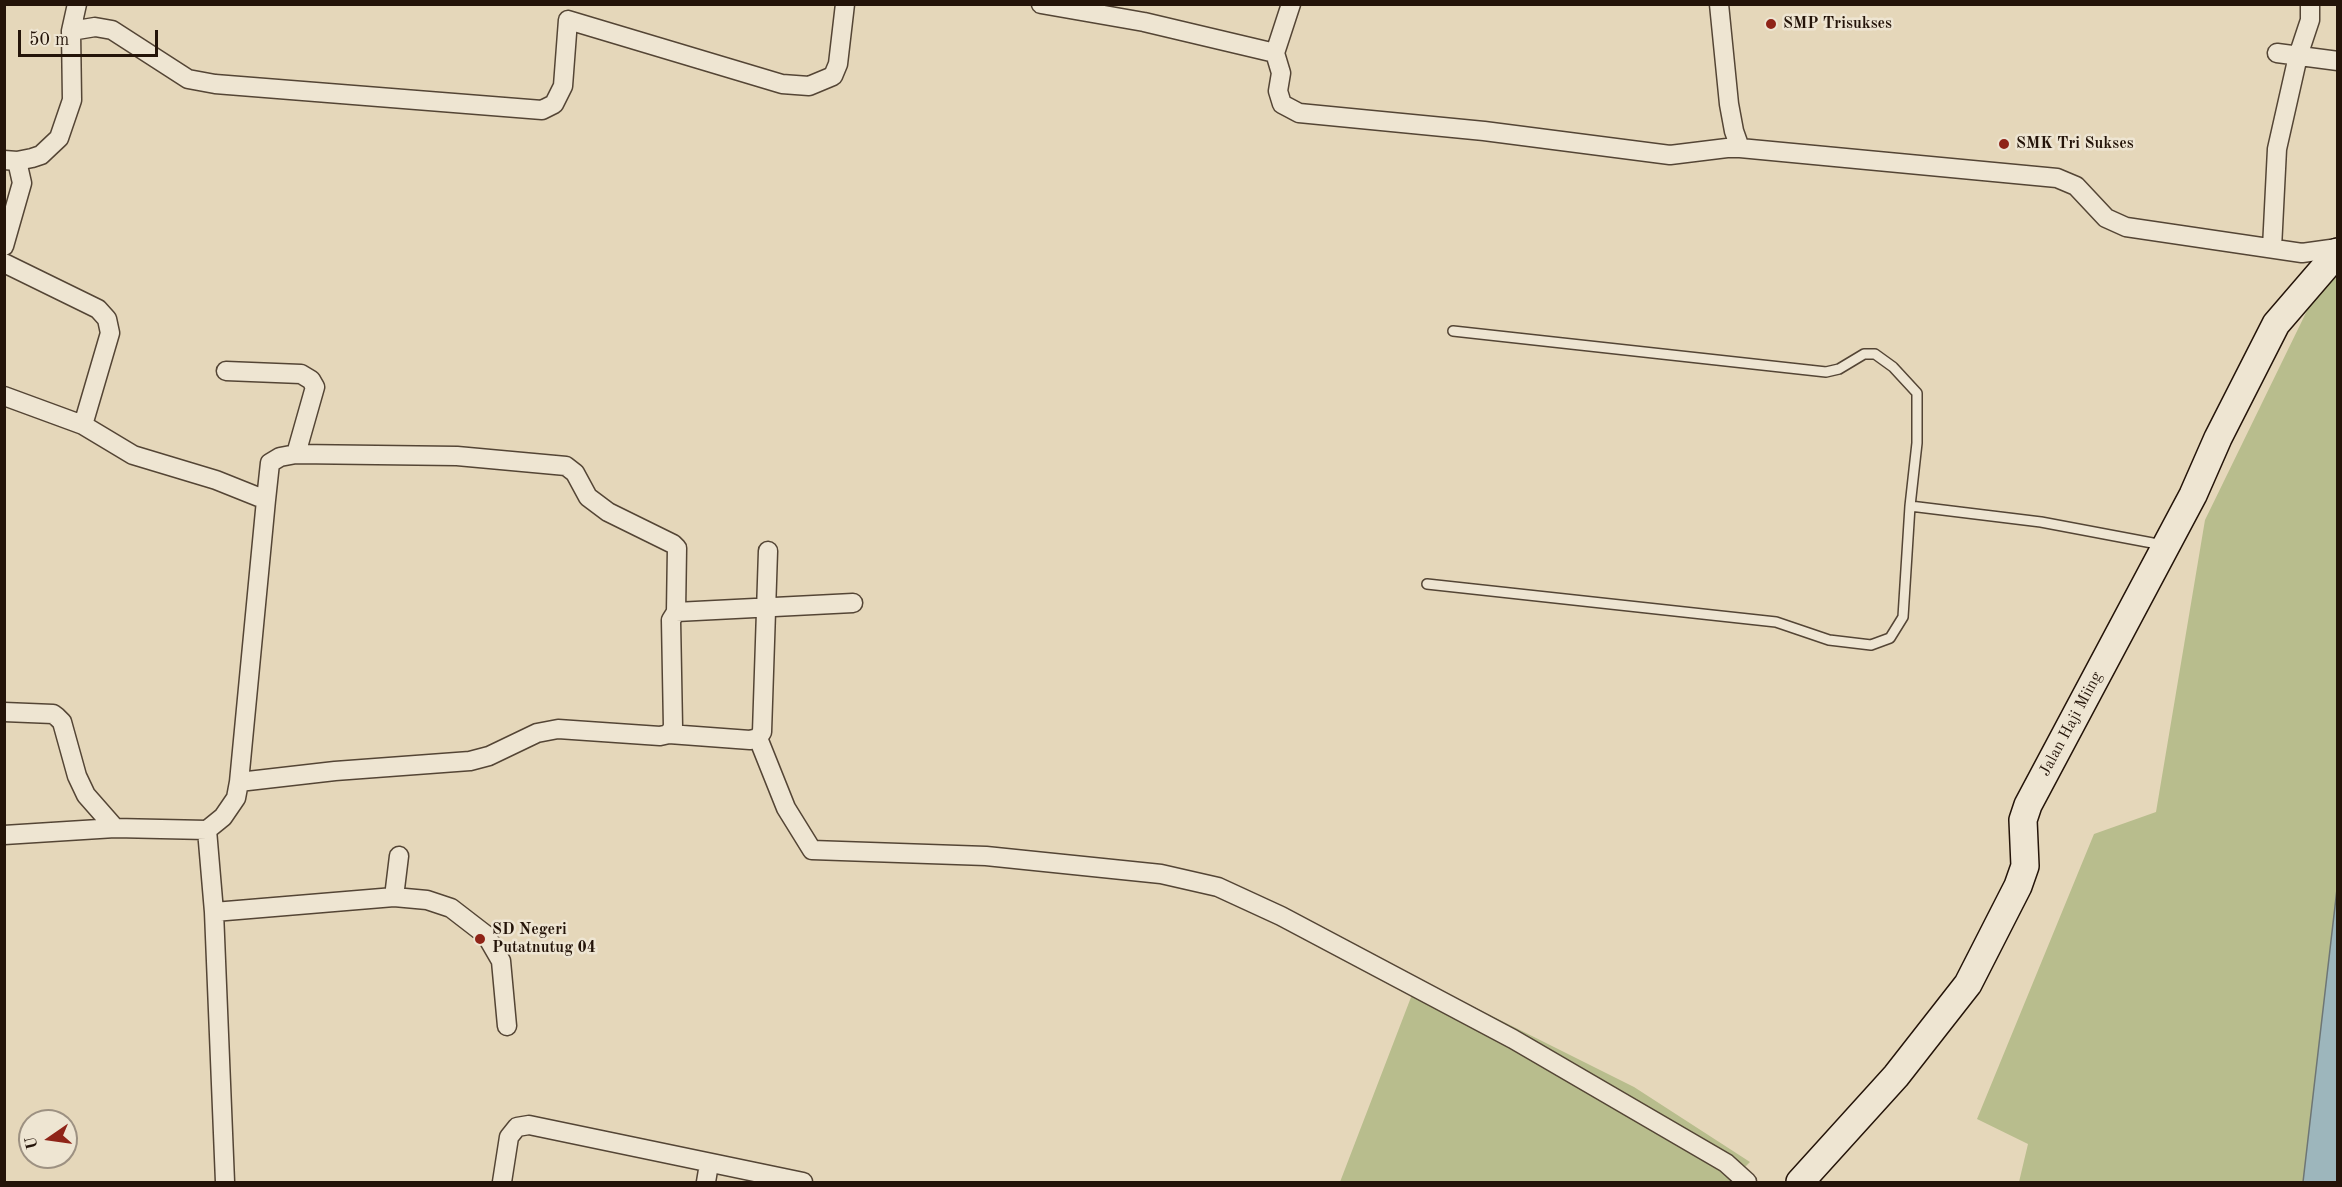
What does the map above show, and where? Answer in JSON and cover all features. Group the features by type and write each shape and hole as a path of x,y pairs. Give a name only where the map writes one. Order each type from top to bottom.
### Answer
{"main road":[{"name":"Jalan Haji Miing","path":"1800,1182 1896,1076 1968,984 2018,886 2025,866 2023,820 2028,805 2193,495 2222,429 2276,324 2337,252"}],"street":[{"path":"4,246 16,168 41,155 59,138 72,100 70,31 77,4"},
{"path":"70,31 103,28 188,79 197,81 542,110 554,104 563,86 570,12 782,84 808,86 833,75 838,64 845,4"},
{"path":"1041,4 1144,22 1275,53"},
{"path":"1291,4 1275,53 1281,73 1278,91 1282,104 1299,113 1484,131 1670,155 1726,147 2057,178 2076,186 2106,218 2126,227 2302,253 2337,248"},
{"path":"1719,4 1729,104 1740,148"},
{"path":"2271,248 2277,149 2298,56 2310,20 2310,4"},
{"path":"2277,53 2337,61"},
{"path":"4,263 98,309 107,319 110,333 83,425"},
{"path":"226,371 302,374 311,380 315,387 296,454"},
{"path":"4,396 83,425 133,455 216,480 266,500"},
{"path":"4,835 115,828 207,830 223,817 236,798 239,782 270,463 280,457 296,454 457,456 566,466 575,473 588,497 608,512 673,544 677,548 676,612 671,620 673,727 669,734"},
{"path":"239,782 335,771 470,761 489,756 537,733 558,729 660,736 669,734 750,740 758,738 762,732 768,551"},
{"path":"676,612 853,603"},
{"path":"4,712 53,714 62,722 77,776 86,795 115,828"},
{"path":"758,738 786,808 812,850 986,856 1161,874 1218,887 1281,916 1513,1039 1726,1162 1747,1182"},
{"path":"207,830 214,912 225,1182"},
{"path":"394,897 399,856"},
{"path":"214,912 394,897 427,900 451,908 486,935 501,961 507,1026"},
{"path":"502,1182 509,1137 517,1128 529,1125 797,1182"},
{"path":"706,1182 709,1164"}],"lane":[{"path":"1427,584 1776,622 1828,640 1871,645 1890,638 1903,617 1917,443 1917,393 1893,367 1875,354 1864,354 1839,369 1827,372 1453,331"},
{"path":"1911,506 2041,522 2165,546"}],"green space":[{"path":"2337,249 2338,889 2303,1182 2019,1182 2028,1144 1977,1119 2094,834 2156,812 2205,520"},
{"path":"1418,979 1634,1087 1750,1162 1730,1182 1340,1182"}],"water":[{"path":"2337,889 2337,1182 2303,1182"}],"place":[{"name":"SMP Trisukses","path":"1771,24"},
{"name":"SMK Tri Sukses","path":"2004,144"},
{"name":"SD Negeri Putatnutug 04","path":"480,939"}]}
